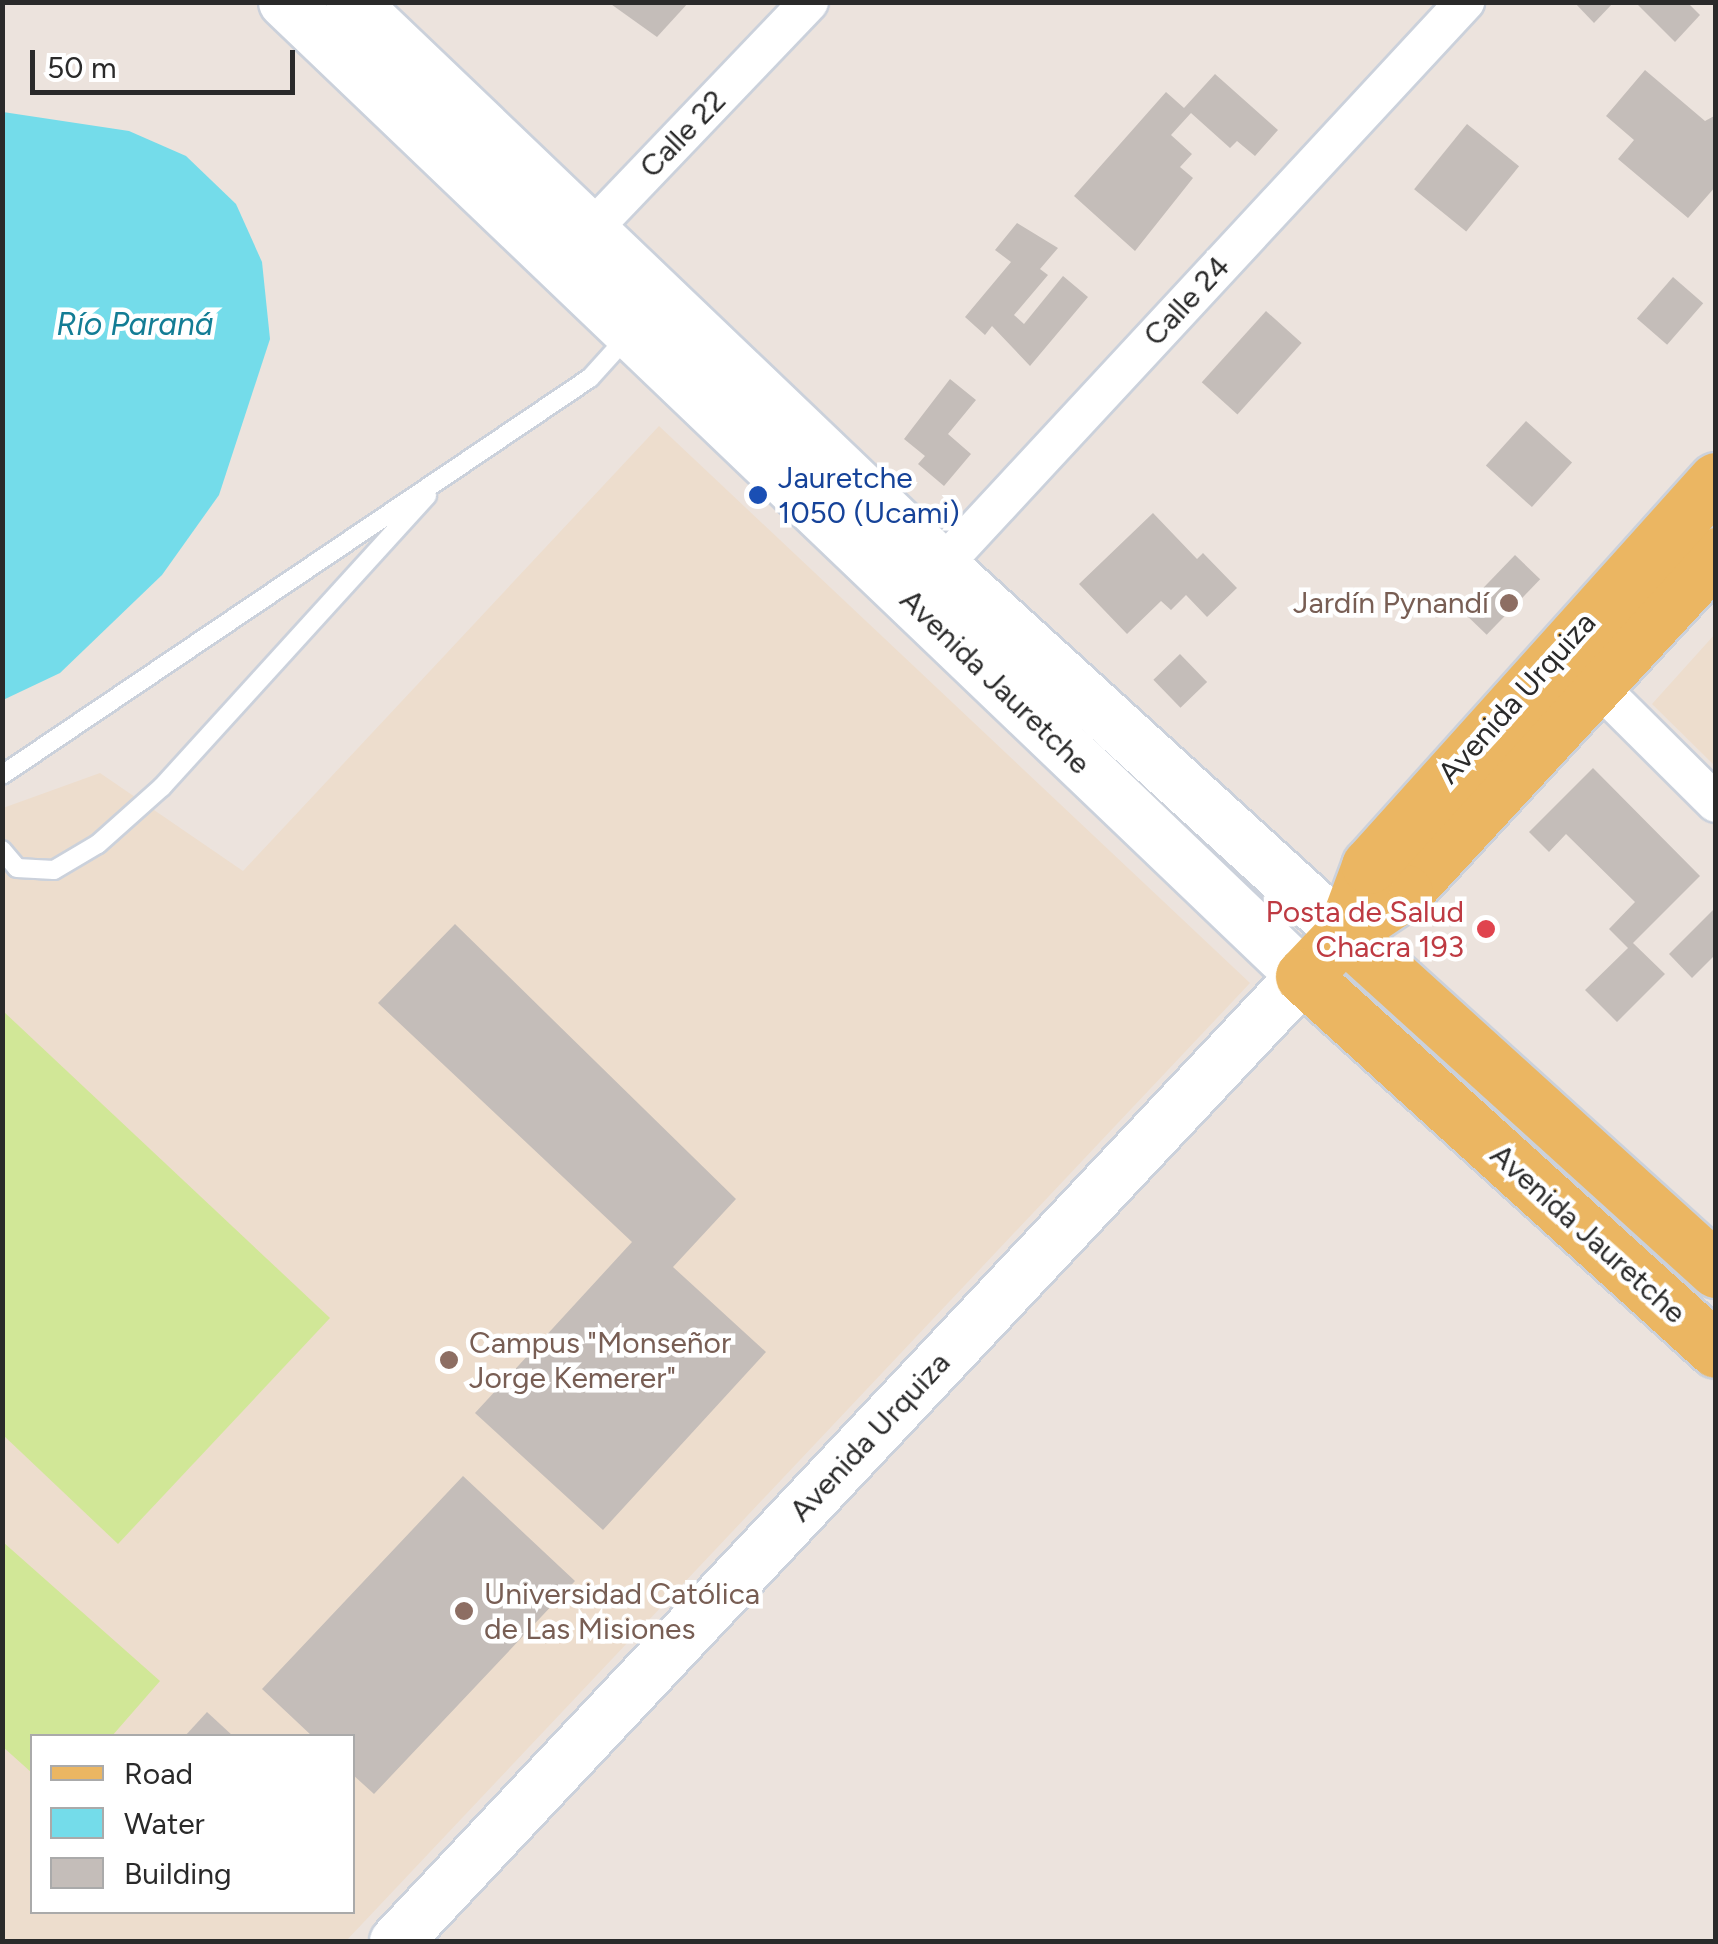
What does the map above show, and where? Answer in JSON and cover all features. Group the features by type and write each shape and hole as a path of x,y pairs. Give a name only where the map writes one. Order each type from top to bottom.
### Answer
{"main road":[{"name":"Avenida Jauretche","path":"285,2 574,248 926,583 1304,976 1716,1350"},
{"name":"Avenida Jauretche","path":"352,2 574,248 629,335 1344,932 1716,1270"},
{"name":"Avenida Urquiza","path":"1344,932 1369,866 1716,480"},
{"name":"Avenida Urquiza","path":"396,1942 1344,932 1405,892 1716,555"}],"street":[{"name":"Calle 22","path":"574,248 809,2"},
{"name":"Calle 24","path":"926,583 1465,2"},
{"path":"1595,684 1716,804"}],"lane":[{"path":"2,775 590,378 629,335"},
{"path":"2,850 17,868 54,870 98,844 162,787 447,474"}],"shaded area":[{"name":"Campus \"Monseñor Jorge Kemerer\"","path":"659,426 1250,983 346,1941 3,1942 3,808 100,773 243,871"},
{"path":"1715,634 1715,766 1652,704"}],"green space":[{"path":"3,1011 330,1318 118,1544 3,1435"},
{"path":"3,1542 160,1681 114,1734 30,1734 30,1771 3,1747"}],"water":[{"name":"Río Paraná","path":"3,112 129,131 186,156 236,204 262,262 270,339 219,495 162,575 60,673 3,700"}],"building":[{"path":"608,2 689,2 657,37"},
{"path":"1574,2 1614,2 1594,23"},
{"path":"1635,2 1687,2 1700,15 1675,42"},
{"path":"1645,70 1705,121 1716,115 1716,186 1688,218 1618,159 1634,140 1606,116"},
{"path":"1215,74 1278,130 1255,156 1237,141 1230,148 1191,113 1171,135 1192,154 1180,167 1193,178 1135,251 1074,196 1166,92 1184,108"},
{"path":"1467,124 1519,166 1466,231 1414,189"},
{"path":"1017,223 1058,248 1040,269 1048,275 1014,315 1024,324 1063,276 1088,297 1030,366 992,326 985,335 965,317 1011,262 995,250"},
{"path":"1673,277 1703,303 1667,345 1637,319"},
{"path":"1266,311 1302,343 1237,414 1202,382"},
{"path":"950,379 976,400 948,434 971,454 944,486 918,464 925,456 904,439"},
{"path":"1526,421 1572,462 1532,507 1486,466"},
{"path":"1153,513 1197,559 1203,553 1237,588 1207,617 1186,595 1171,610 1161,601 1127,634 1079,584"},
{"path":"1515,555 1540,579 1487,635 1462,610"},
{"path":"1180,654 1207,682 1180,708 1153,680"},
{"path":"1593,768 1700,876 1633,943 1665,974 1617,1022 1585,990 1628,948 1609,929 1635,902 1566,834 1549,852 1529,832"},
{"path":"1716,907 1716,954 1692,978 1669,954"},
{"path":"455,924 736,1199 673,1267 766,1352 603,1530 475,1413 632,1242 378,1003"},
{"path":"463,1476 575,1581 374,1794 355,1777 355,1734 310,1734 262,1689"},
{"path":"207,1712 231,1734 187,1734"}],"place":[{"name":"Jauretche 1050 (Ucami)","path":"758,495"},
{"name":"Jardín Pynandí","path":"1509,603"},
{"name":"Posta de Salud Chacra 193","path":"1486,929"},
{"name":"Campus \"Monseñor Jorge Kemerer\"","path":"449,1360"},
{"name":"Universidad Católica de Las Misiones","path":"464,1611"}]}
